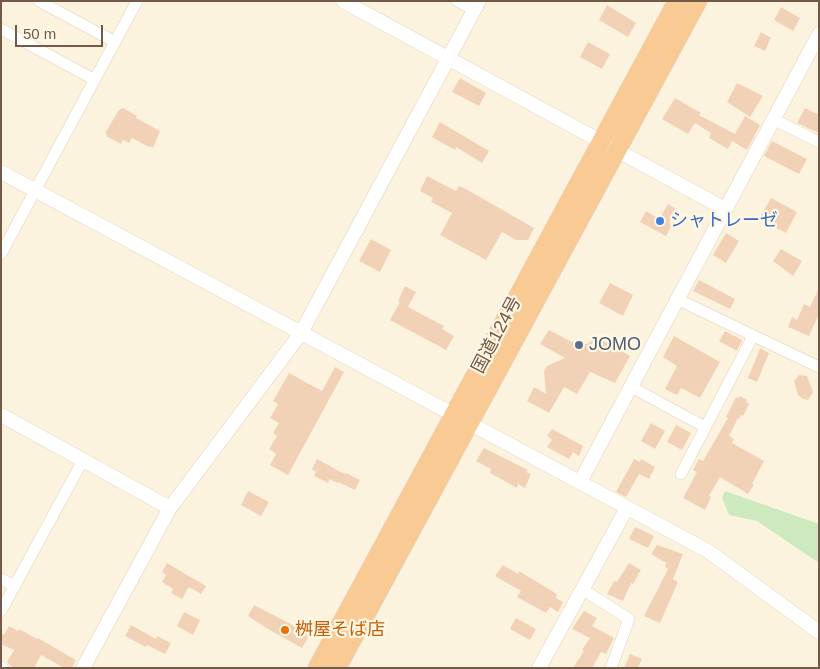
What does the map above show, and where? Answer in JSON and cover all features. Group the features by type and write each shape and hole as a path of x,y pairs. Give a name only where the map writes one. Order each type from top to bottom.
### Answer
{"highway":[{"name":"国道124号","path":"317,668 677,1"},
{"name":"国道124号","path":"338,668 698,1"}],"street":[{"path":"39,1 115,42"},
{"path":"1,254 137,1"},
{"path":"343,1 725,209"},
{"path":"83,668 170,508 301,333 476,6 457,1"},
{"path":"1,29 95,80"},
{"path":"580,482 819,34"},
{"path":"773,119 819,142"},
{"path":"1,172 708,551 819,632"},
{"path":"677,299 819,368"},
{"path":"681,474 754,336"},
{"path":"630,387 705,427"},
{"path":"1,415 170,508"},
{"path":"1,611 83,460"},
{"path":"539,668 627,508"},
{"path":"1,579 15,586"},
{"path":"582,589 630,619 611,668"}],"green space":[{"path":"725,491 819,524 819,563 757,521 729,515 722,498"}],"building":[{"path":"607,5 636,23 628,37 599,20"},
{"path":"781,7 800,18 793,31 774,20"},
{"path":"761,32 771,38 765,51 754,46"},
{"path":"588,42 610,54 602,69 580,57"},
{"path":"460,78 486,93 479,106 452,92"},
{"path":"737,83 763,96 750,117 727,102"},
{"path":"675,98 701,113 699,115 735,134 745,116 760,125 747,150 732,141 728,149 709,138 711,133 695,123 688,134 662,119"},
{"path":"123,108 137,116 136,118 160,131 153,148 132,138 129,143 123,140 121,144 106,136 107,134 105,133 119,110"},
{"path":"805,108 819,115 819,133 797,123"},
{"path":"440,122 489,151 482,163 456,147 455,150 432,137"},
{"path":"772,141 807,159 799,174 764,156"},
{"path":"427,176 456,191 459,186 466,189 534,228 528,240 516,240 502,232 486,260 440,235 452,213 431,202 433,198 420,191"},
{"path":"771,198 797,212 786,233 759,219"},
{"path":"668,204 676,209 669,223 672,224 666,236 640,222 646,211 659,219"},
{"path":"726,233 739,241 726,263 713,255"},
{"path":"371,239 391,250 380,272 359,261"},
{"path":"781,249 802,261 793,276 773,261"},
{"path":"699,280 735,299 730,309 693,291"},
{"path":"610,283 633,295 623,316 599,303"},
{"path":"405,286 416,292 408,307 444,326 442,329 454,336 446,350 390,320 400,302 398,301"},
{"path":"819,288 819,314 809,336 788,327 792,317 797,320 804,304 810,307"},
{"path":"549,330 576,344 587,344 597,337 630,356 615,383 590,372 577,394 564,387 549,413 527,401 534,387 546,394 544,371 547,366 565,358 540,344"},
{"path":"725,331 742,340 737,351 719,341"},
{"path":"674,336 720,362 700,398 681,388 677,395 665,389 677,366 663,357"},
{"path":"760,348 769,353 757,382 748,378"},
{"path":"335,367 344,372 288,475 270,465 276,454 269,449 277,436 273,433 279,423 270,418 278,404 273,401 289,373 322,391"},
{"path":"799,375 807,376 813,392 808,400 798,395 794,381"},
{"path":"740,396 747,400 746,402 749,404 743,416 741,415 738,418 729,436 734,439 732,443 764,461 748,494 720,477 709,496 711,497 705,510 683,498 697,472 693,470 699,459 703,461 728,418 726,417 736,397 739,398"},
{"path":"651,423 665,431 655,449 641,441"},
{"path":"676,425 691,433 682,450 667,442"},
{"path":"552,429 583,446 579,456 573,452 569,459 547,447 552,440 547,436"},
{"path":"484,448 528,470 526,472 531,474 525,488 518,484 517,488 490,473 491,469 476,461"},
{"path":"317,459 360,480 355,490 330,479 328,483 314,476 316,472 312,469"},
{"path":"634,459 640,462 641,459 655,467 649,479 639,474 626,497 616,492"},
{"path":"248,491 269,502 261,516 241,505"},
{"path":"635,527 654,536 648,548 629,539"},
{"path":"657,545 683,554 673,579 678,582 660,623 644,616 668,569 665,567 666,563 651,554"},
{"path":"167,563 206,586 201,594 189,587 182,599 171,593 173,589 162,582 166,575 162,572"},
{"path":"629,563 641,570 633,584 631,583 623,601 607,594 614,581 617,582"},
{"path":"503,565 518,574 519,571 557,594 556,598 563,602 558,612 550,607 546,613 517,597 521,591 495,576"},
{"path":"254,605 310,634 302,648 248,616"},
{"path":"584,611 597,618 592,626 614,638 606,654 601,652 592,668 573,668 590,638 572,629"},
{"path":"184,612 200,620 193,635 177,626"},
{"path":"516,618 536,629 530,640 510,629"},
{"path":"131,625 156,639 157,636 171,643 165,654 125,636"},
{"path":"9,626 38,638 76,660 72,668 64,668 41,655 34,668 14,668 7,662 14,650 1,644 1,633 4,635"},
{"path":"630,654 642,659 638,668 624,668"}],"place":[{"name":"シャトレーゼ","path":"660,221"},
{"name":"JOMO","path":"579,345"},
{"name":"桝屋そば店","path":"285,630"}]}
